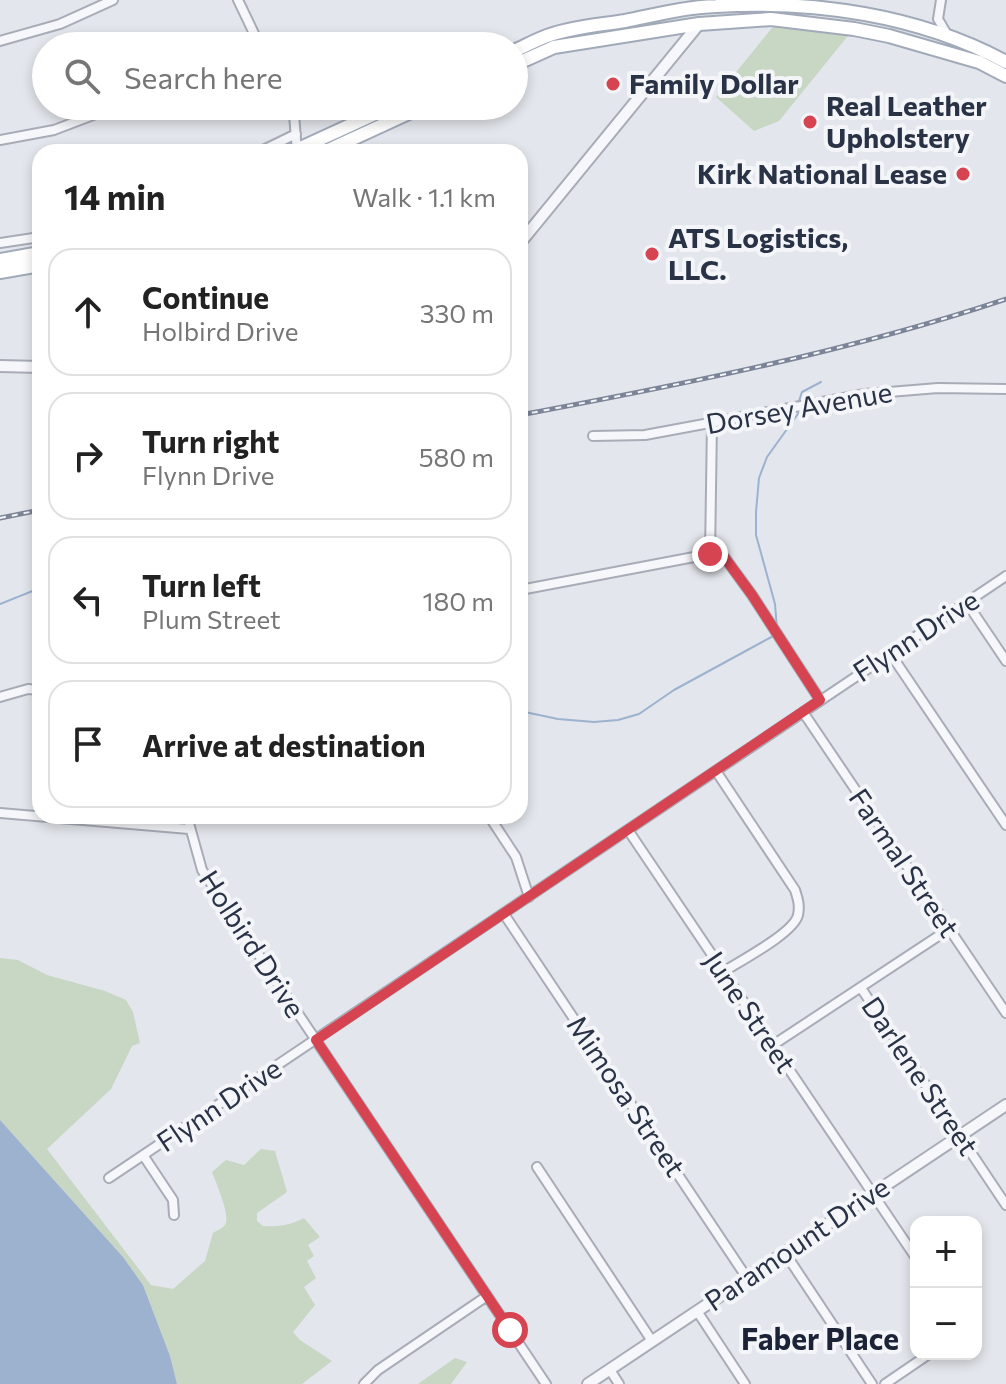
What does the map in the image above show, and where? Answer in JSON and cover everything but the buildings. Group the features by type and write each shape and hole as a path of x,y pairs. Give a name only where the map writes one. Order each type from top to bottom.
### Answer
{"main road":[{"path":"528,44 550,34 716,5 838,9 949,37 1006,62"},
{"path":"528,59 554,47 699,24 771,19 889,36 979,62 1006,76"},
{"path":"310,144 362,120"},
{"path":"341,144 394,120"},
{"path":"0,260 32,254"},
{"path":"0,272 32,266"}],"street":[{"path":"0,41 60,24 113,0"},
{"path":"238,0 253,32"},
{"path":"917,27 940,4"},
{"path":"940,4 938,19 949,37"},
{"path":"528,233 699,24"},
{"path":"0,140 54,130 80,120"},
{"path":"295,120 295,144"},
{"path":"275,144 296,134"},
{"path":"0,243 32,238"},
{"path":"0,366 32,367"},
{"name":"Dorsey Avenue","path":"593,436 645,435 865,394 938,388 1006,389"},
{"path":"710,554 712,423"},
{"path":"528,588 710,554 725,558 820,700"},
{"name":"Flynn Drive","path":"109,1178 1006,576"},
{"path":"967,603 1006,661"},
{"path":"890,653 1006,825"},
{"path":"0,697 32,689"},
{"name":"Farmal Street","path":"803,712 1006,1013"},
{"path":"716,771 795,890 799,903 798,918 787,930 723,972"},
{"path":"0,813 32,816"},
{"path":"130,824 189,829"},
{"name":"Holbird Drive","path":"188,824 202,870 546,1384"},
{"path":"494,824 516,857 529,897"},
{"name":"June Street","path":"628,830 910,1249"},
{"name":"Mimosa Street","path":"504,914 747,1278"},
{"path":"773,1045 949,929"},
{"name":"Darlene Street","path":"861,988 1006,1205"},
{"name":"Paramount Drive","path":"588,1384 1006,1105"},
{"path":"143,1155 173,1200 174,1215"},
{"path":"537,1167 652,1341"},
{"path":"785,1253 872,1384"},
{"path":"364,1384 378,1370 487,1296"},
{"path":"697,1311 745,1384"},
{"path":"885,1384 920,1360"},
{"path":"610,1370 619,1384"}],"green space":[{"path":"776,23 851,32 779,121 754,131 716,97"},
{"path":"0,958 18,960 47,975 105,991 126,1000 133,1012 140,1043 132,1046 111,1089 47,1149 151,1285 173,1289 205,1261 213,1233 225,1225 225,1207 212,1172 226,1160 244,1165 261,1149 275,1151 287,1192 257,1213 257,1221 263,1226 274,1226 304,1218 320,1237 308,1245 314,1256 307,1261 316,1278 304,1287 315,1305 293,1332 332,1361 302,1384 177,1384 170,1356 143,1285 123,1257 0,1120"},
{"path":"455,1358 467,1362 451,1384 418,1384"}],"water":[{"path":"0,1120 123,1257 143,1285 170,1356 177,1384 0,1384"}],"waterway":[{"path":"799,401 802,392 821,382"},
{"path":"777,629 775,604 756,535 759,478 767,457 800,411"},
{"path":"0,604 32,591"},
{"path":"528,713 594,722 639,714 674,690 775,635"}],"railway":[{"path":"528,413 826,351 1006,299"},
{"path":"0,518 32,512"}],"place":[{"name":"Family Dollar","path":"613,84"},
{"name":"Real Leather Upholstery","path":"810,122"},
{"name":"Kirk National Lease","path":"963,174"},
{"name":"ATS Logistics, LLC.","path":"652,254"}],"district":[{"name":"Faber Place","path":"820,1340"}],"route":[{"path":"510,1330 316,1040 820,700 725,558 710,554"}]}
